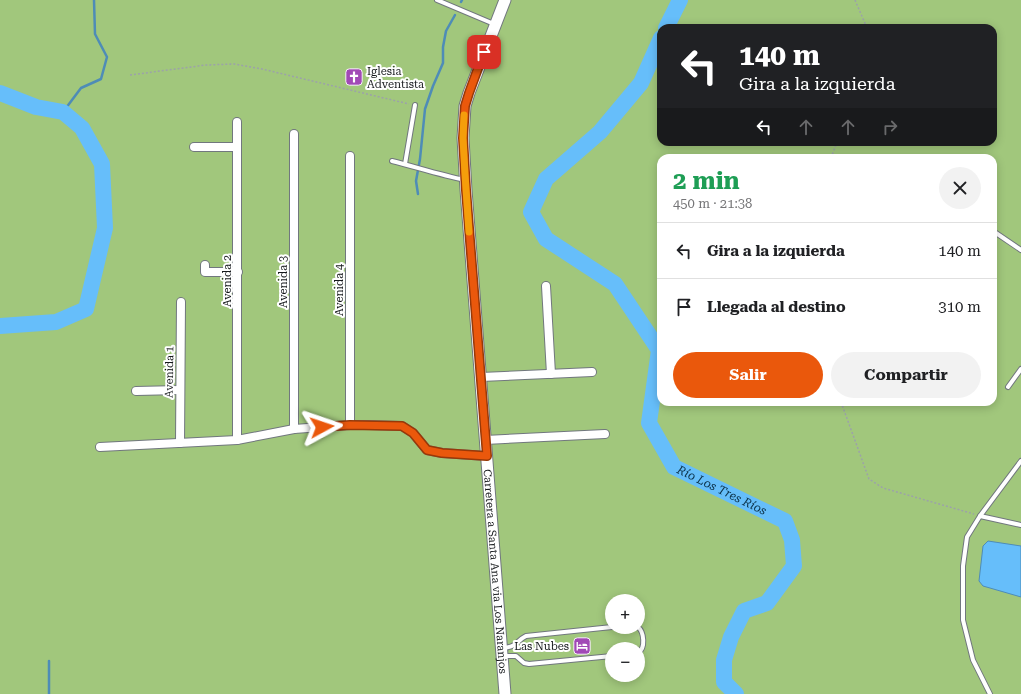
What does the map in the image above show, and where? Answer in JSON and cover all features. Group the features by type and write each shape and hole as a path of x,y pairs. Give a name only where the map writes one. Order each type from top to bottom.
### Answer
{"main road":[{"name":"Carretera a Santa Ana via Los Naranjos","path":"505,0 465,106 463,138 505,694"}],"street":[{"name":"Avenida 2","path":"237,440 238,122"},
{"name":"Avenida 3","path":"294,134 294,429"},
{"path":"194,146 238,147"},
{"name":"Avenida 4","path":"350,156 350,425"},
{"path":"205,268 238,272"},
{"path":"546,286 551,374"},
{"name":"Avenida 1","path":"180,443 180,390 185,311 181,302"},
{"path":"481,377 592,372"},
{"path":"136,391 145,388 180,390"},
{"path":"100,447 237,440 294,429 350,425 402,426 413,433 427,450 442,453 487,456"},
{"path":"486,440 605,434"}],"lane":[{"path":"437,0 495,24"},
{"path":"405,164 415,105"},
{"path":"392,161 440,175 465,180"},
{"path":"997,234 1021,250"},
{"path":"1008,387 1021,368"},
{"path":"990,694 973,660 963,620 963,566 967,537 980,516 1021,461"},
{"path":"980,516 1021,525"},
{"path":"502,652 514,646 526,636 605,628"},
{"path":"502,652 516,656 528,664 605,657"}],"path":[{"path":"855,0 865,24"},
{"path":"130,75 206,65 234,64 262,69 415,105"},
{"path":"842,406 869,479 883,488 980,516"}],"green space":[{"path":"0,0 1021,0 1021,694 0,694"}],"water":[{"path":"988,541 1021,546 1021,597 983,586 979,581 983,546"}],"waterway":[{"path":"63,112 81,88 101,79 107,57 95,34 94,0"},
{"name":"Río Los Tres Ríos","path":"668,24 680,0"},
{"path":"418,194 416,181 420,159 425,109 443,63 443,47 446,31 455,15"},
{"name":"Río Los Tres Ríos","path":"657,47 641,83 600,132 546,179 531,212 546,239 615,284 657,347"},
{"path":"0,93 36,107 63,112 82,128 102,164 105,228 86,309 56,322 0,326"},
{"name":"Río Los Tres Ríos","path":"657,365 649,423 674,467 785,521 792,540 794,566 767,603 744,611 731,637 724,660 724,682 736,694"},
{"path":"49,661 49,694"}],"slow traffic":[{"path":"464,115 463,138 469,232"}],"place":[{"name":"Iglesia Adventista","path":"354,77"},
{"name":"Las Nubes","path":"582,646"}],"route":[{"path":"322,427 350,425 402,426 413,433 427,450 442,453 487,456 463,138 465,106 484,52"}]}
